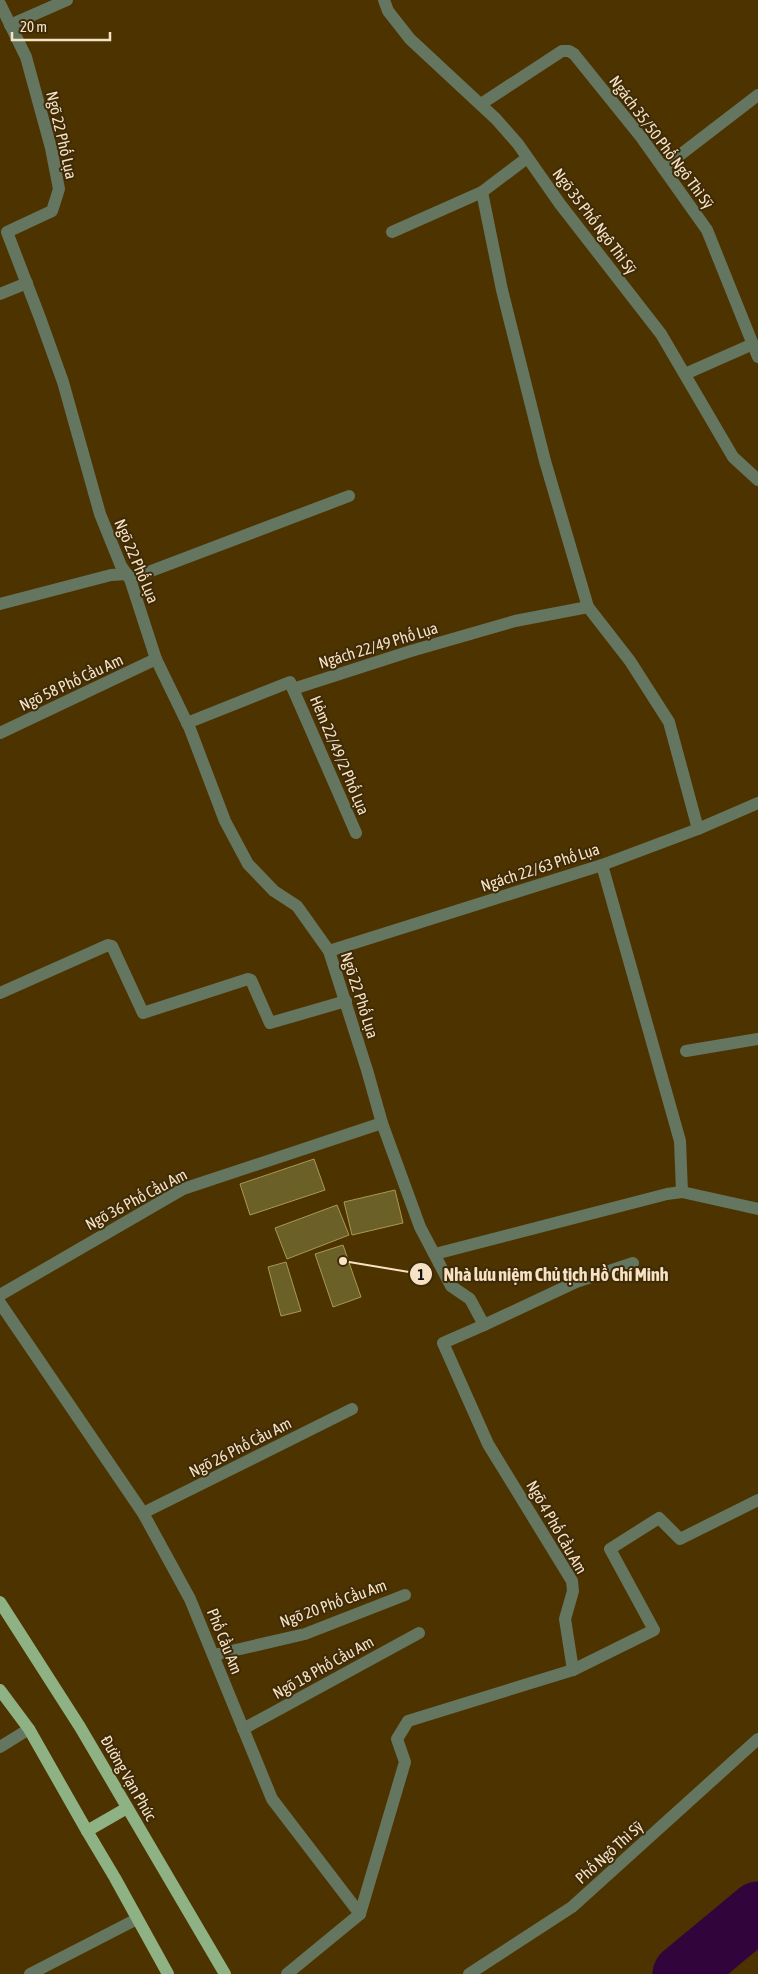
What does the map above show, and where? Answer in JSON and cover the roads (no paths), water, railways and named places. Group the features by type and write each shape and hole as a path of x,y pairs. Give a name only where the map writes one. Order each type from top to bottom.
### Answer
{"main road":[{"name":"Đường Vạn Phúc","path":"0,1602 80,1727 225,1974"},
{"path":"0,1690 29,1729 86,1831 116,1878 168,1974"},
{"path":"86,1831 127,1808"}],"street":[{"path":"10,25 67,0"},
{"name":"Ngõ 35 Phố Ngô Thì Sỹ","path":"384,0 388,11 410,39 481,104 518,144 661,334 734,457 758,480"},
{"name":"Ngõ 22 Phố Lụa","path":"0,4 26,57 59,189 52,211 7,232 63,382 100,514 121,566 129,576 156,659 187,723 225,821 243,856 260,878 274,891 297,906 329,951 346,1001 382,1123"},
{"name":"Ngách 35/50 Phố Ngô Thì Sỹ","path":"481,104 562,50 574,54 641,137 707,230 758,357"},
{"path":"663,168 758,95"},
{"path":"392,232 482,192 527,158"},
{"path":"482,192 502,290 542,452 588,607 630,661 669,722 698,829"},
{"path":"0,294 26,283"},
{"path":"685,374 753,344"},
{"path":"0,604 112,575 129,576 349,496"},
{"name":"Ngách 22/49 Phố Lụa","path":"187,723 290,682 293,689 411,651 515,621 588,607"},
{"name":"Ngõ 58 Phố Cầu Am","path":"0,733 156,659"},
{"name":"Hẻm 22/49/2 Phố Lụa","path":"293,689 356,833"},
{"name":"Ngách 22/63 Phố Lụa","path":"329,951 602,865 698,829 758,803"},
{"path":"602,865 680,1141 682,1192"},
{"path":"0,993 108,945 112,946 143,1012 248,979 270,1023 346,1001"},
{"path":"686,1051 758,1039"},
{"path":"382,1123 420,1227 451,1286 470,1299 484,1325 576,1282 633,1264"},
{"name":"Ngõ 36 Phố Cầu Am","path":"0,1295 183,1189 382,1123"},
{"path":"435,1254 682,1192 758,1209"},
{"name":"Phố Cầu Am","path":"0,1303 143,1513 190,1599 272,1799 360,1914"},
{"name":"Ngõ 4 Phố Cầu Am","path":"484,1325 443,1343 488,1444 572,1581 573,1591 565,1619 573,1670"},
{"name":"Ngõ 26 Phố Cầu Am","path":"143,1513 352,1409"},
{"path":"287,1974 360,1914 405,1762 397,1739 408,1721 573,1670 654,1630 610,1549 660,1518 680,1538 758,1500"},
{"name":"Ngõ 20 Phố Cầu Am","path":"214,1655 305,1634 405,1595"},
{"name":"Ngõ 18 Phố Cầu Am","path":"243,1729 419,1633"},
{"path":"0,1747 29,1729"},
{"name":"Phố Ngô Thì Sỹ","path":"469,1974 572,1907 758,1739"},
{"path":"30,1974 137,1919"}],"waterway":[{"path":"682,1974 758,1911"}],"place":[{"name":"Nhà lưu niệm Chủ tịch Hồ Chí Minh","path":"343,1261"}]}
